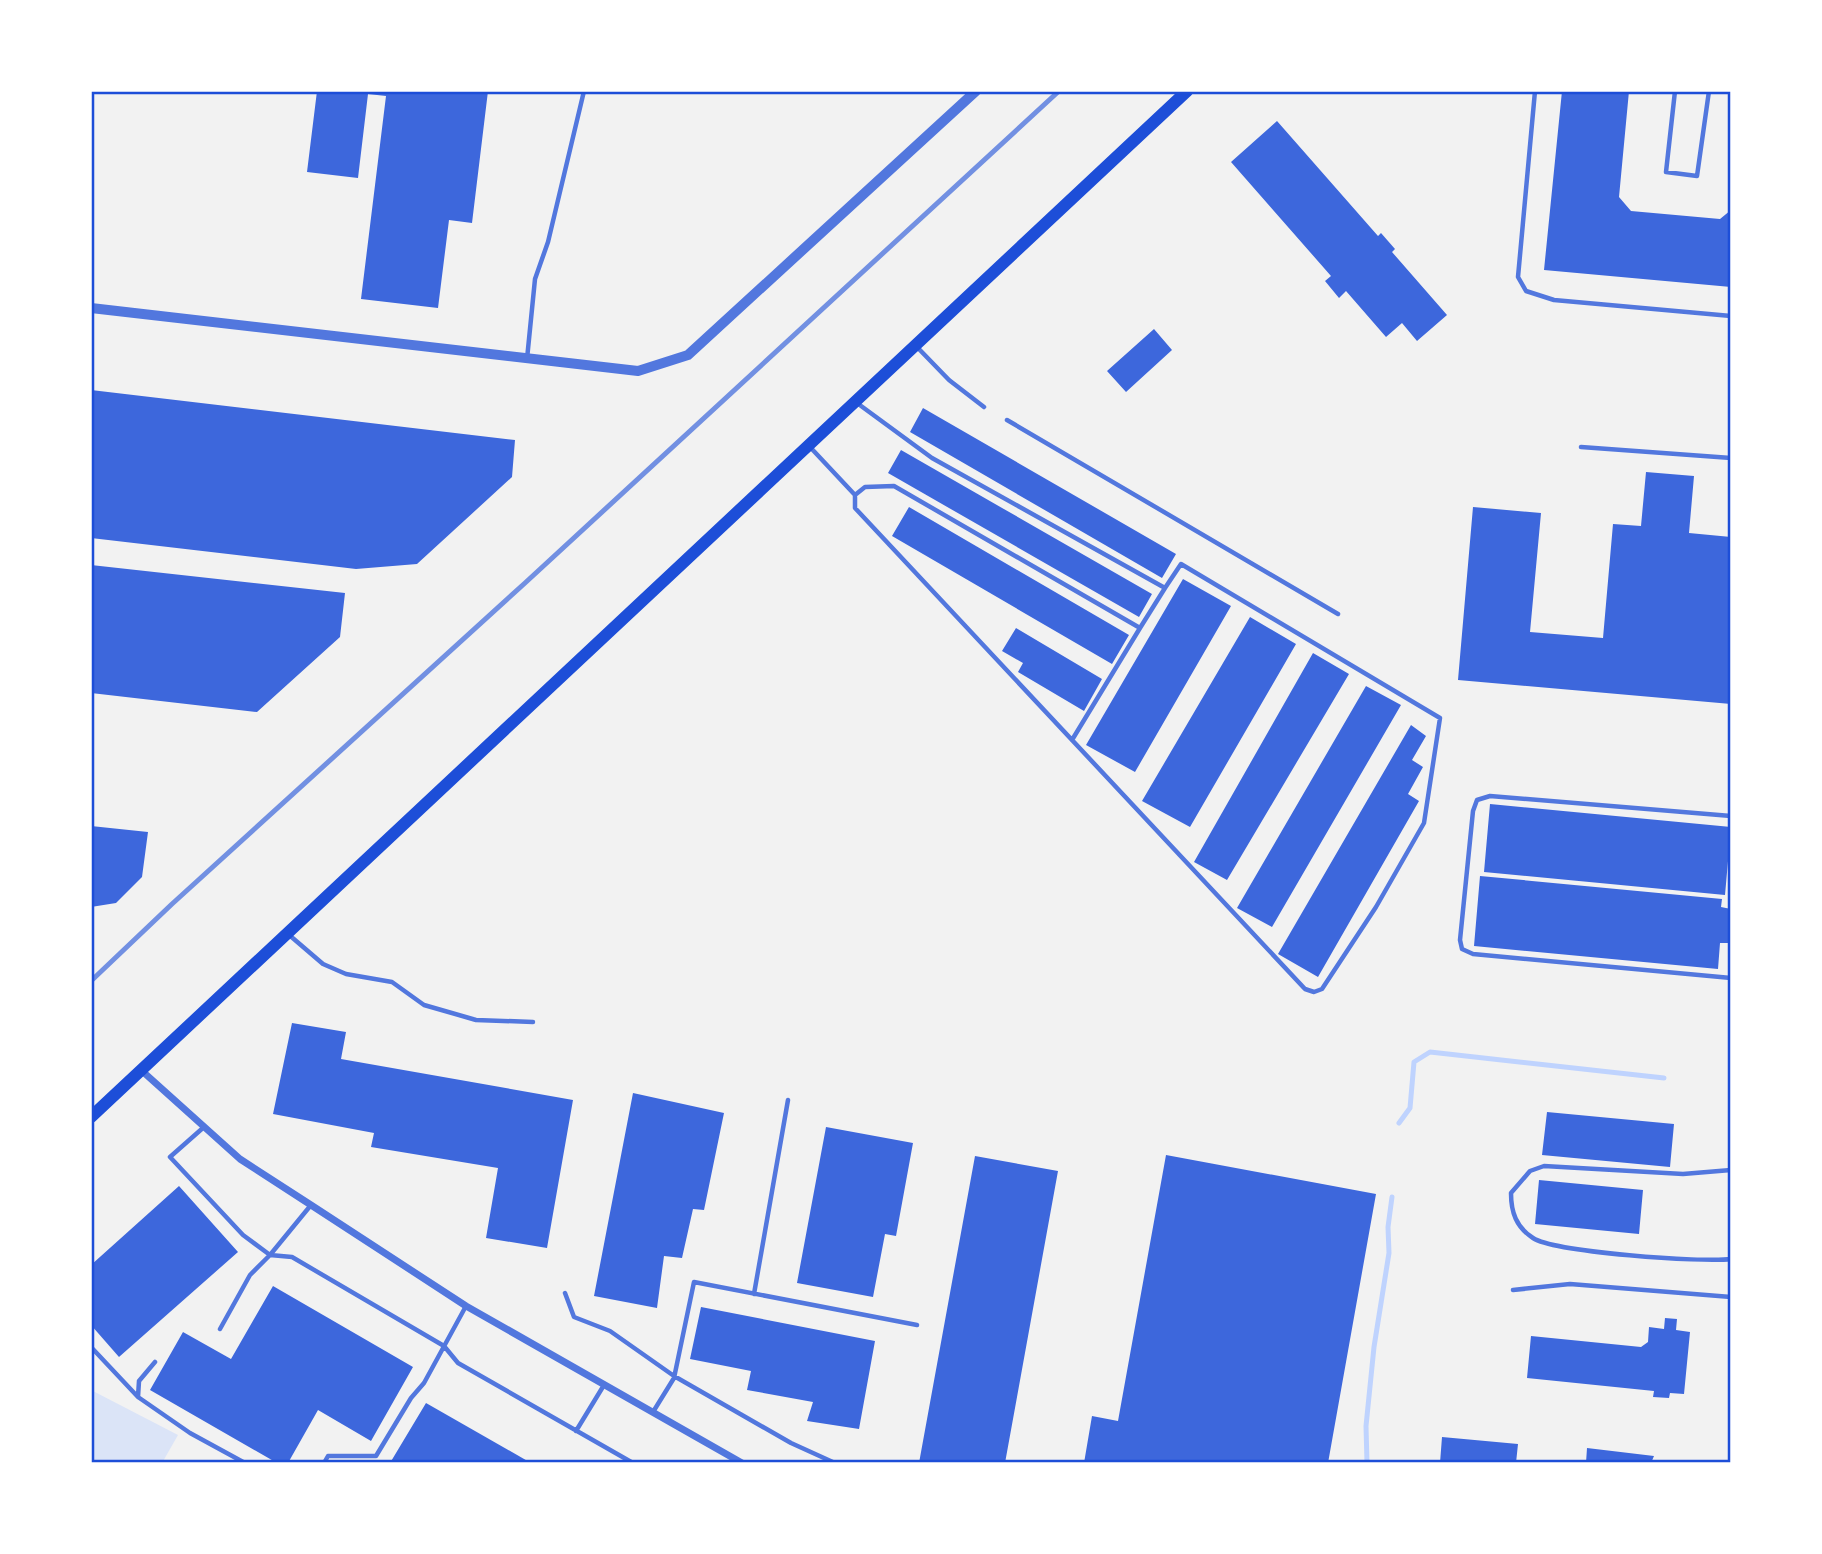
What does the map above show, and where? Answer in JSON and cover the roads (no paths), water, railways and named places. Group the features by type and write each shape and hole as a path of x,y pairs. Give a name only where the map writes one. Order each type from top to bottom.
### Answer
{"main road":[{"path":"91,1117 1187,91"}],"street":[{"path":"91,308 638,371 688,355 976,91"},
{"path":"141,1070 240,1158 311,1205 466,1306 742,1463"}],"lane":[{"path":"527,360 535,279 556,208 584,91"},
{"path":"1535,91 1518,277 1525,291 1554,300 1731,316"},
{"path":"1675,91 1666,172 1697,176 1709,91"},
{"path":"916,347 949,380 984,407"},
{"path":"857,402 932,457 1165,588"},
{"path":"1007,420 1338,614"},
{"path":"809,446 855,495 855,508 1072,740 1305,989 1314,992 1327,984 1376,907 1424,823 1440,718 1181,564 1072,740"},
{"path":"1581,447 1731,458"},
{"path":"855,495 865,487 894,485 1140,628"},
{"path":"1731,816 1490,796 1478,800 1473,811 1460,940 1462,950 1473,954 1731,978"},
{"path":"287,933 323,964 346,974 392,982 424,1005 476,1020 533,1022"},
{"path":"754,1294 788,1100"},
{"path":"204,1127 170,1157 243,1235 270,1255 292,1257 444,1346 458,1363 633,1463"},
{"path":"1731,1170 1683,1174 1544,1167 1530,1171 1511,1193 1511,1211 1518,1225 1535,1239 1557,1247 1676,1258 1731,1259"},
{"path":"220,1329 250,1275 311,1205"},
{"path":"652,1413 674,1376 694,1282 917,1325"},
{"path":"1513,1290 1570,1284 1731,1297"},
{"path":"565,1293 574,1317 610,1331 674,1376 791,1443 835,1463"},
{"path":"324,1463 328,1456 376,1456 411,1398 424,1383 466,1306"},
{"path":"91,1347 138,1397 190,1433 245,1463"},
{"path":"138,1397 139,1381 155,1362"},
{"path":"576,1431 604,1385"}],"waterway":[{"path":"1399,1123 1410,1108 1414,1062 1430,1052 1664,1078"},
{"path":"1367,1463 1366,1426 1374,1347 1389,1253 1388,1227 1392,1197"}],"railway":[{"path":"91,981 1059,91"}]}
